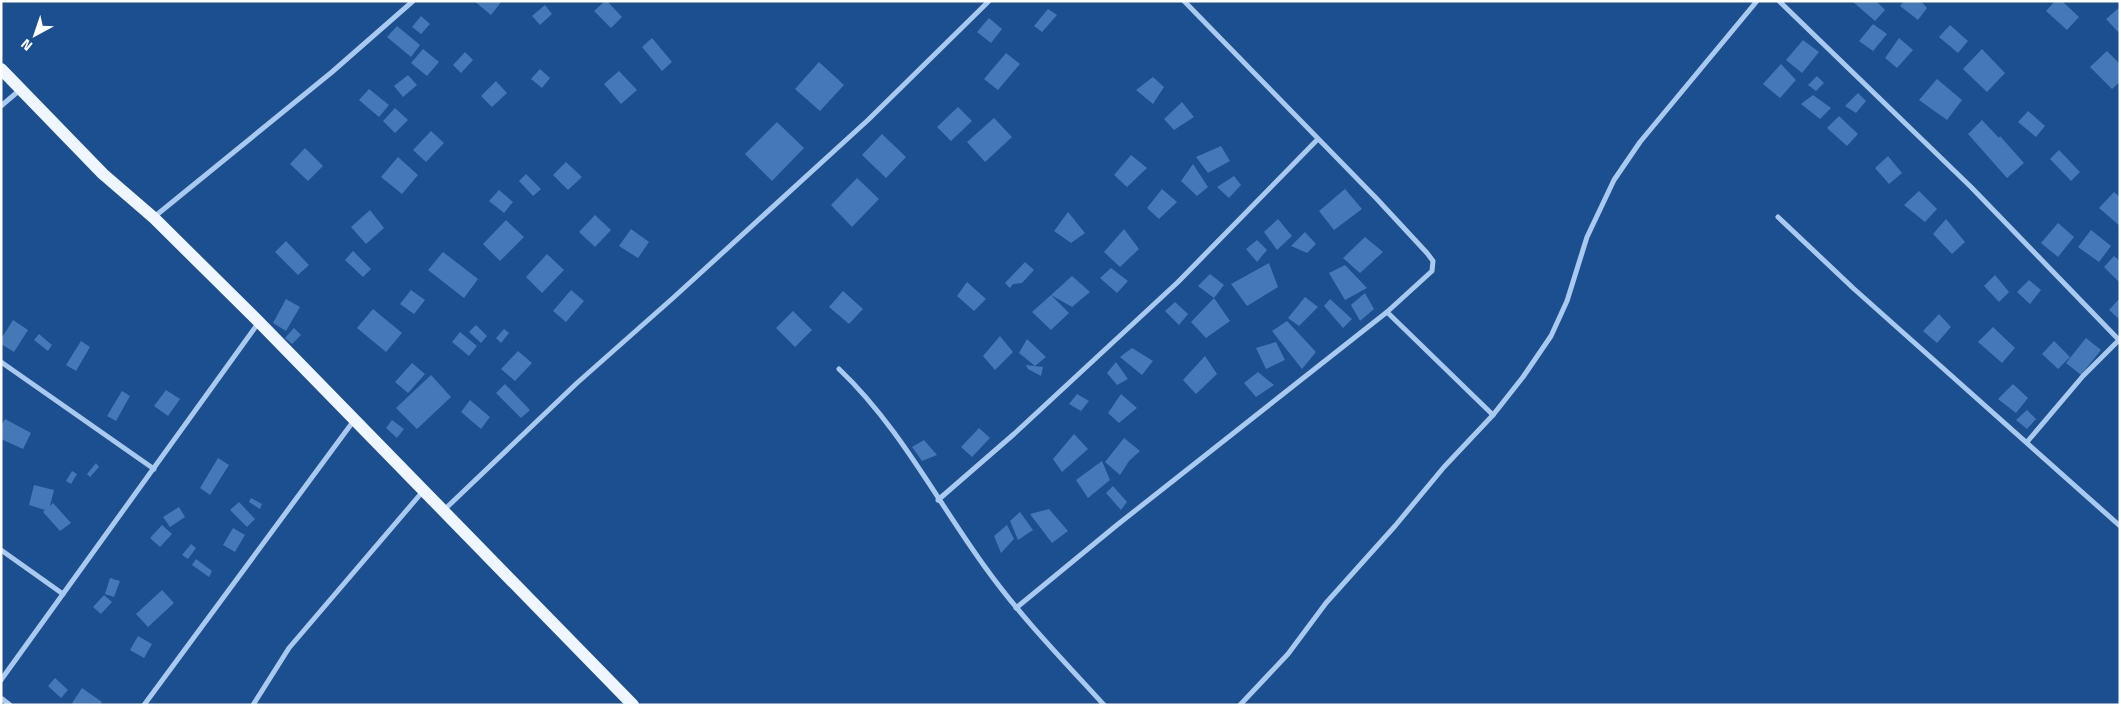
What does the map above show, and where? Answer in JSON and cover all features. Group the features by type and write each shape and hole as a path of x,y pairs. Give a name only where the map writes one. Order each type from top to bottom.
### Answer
{"main road":[{"path":"1,69 103,174 154,218 425,489 633,705"}],"street":[{"path":"154,218 332,72 413,1"},
{"path":"444,510 577,383 868,120 989,1"},
{"path":"1016,608 1117,525 1388,312 1432,271 1433,261 1376,198 1317,140 1184,1"},
{"path":"1240,705 1288,654 1326,603 1395,526 1444,467 1493,415 1524,377 1550,336 1567,301 1587,237 1614,180 1640,142 1757,1"},
{"path":"1779,1 1972,187 2119,340 2083,376 2026,442"},
{"path":"1,106 21,89"},
{"path":"938,500 1014,434 1178,282 1317,140"},
{"path":"1778,217 1852,288 2120,526"},
{"path":"1388,312 1493,415"},
{"path":"1,680 259,322"},
{"path":"1,362 154,469"},
{"path":"839,369 861,389 882,415 938,500 1016,608 1104,705"},
{"path":"144,705 355,419"},
{"path":"256,704 289,648 425,489"},
{"path":"1,550 63,594"},
{"path":"1,698 10,705"}],"building":[{"path":"474,1 502,1 491,15"},
{"path":"605,1 622,17 611,28 594,11"},
{"path":"1852,1 1876,1 1885,10 1875,21"},
{"path":"1904,1 1921,1 1927,8 1918,20 1900,6"},
{"path":"2055,1 2062,1 2079,17 2067,30 2046,11"},
{"path":"545,5 552,14 540,25 532,16"},
{"path":"2120,7 2120,34 2106,19"},
{"path":"1048,9 1057,15 1042,32 1034,26"},
{"path":"421,16 430,24 421,34 412,27"},
{"path":"989,18 1002,29 991,43 977,32"},
{"path":"1873,24 1887,34 1873,51 1859,41"},
{"path":"1950,25 1968,41 1958,53 1939,37"},
{"path":"397,26 420,45 411,57 387,37"},
{"path":"652,38 672,62 662,71 642,47"},
{"path":"1899,38 1913,50 1897,68 1885,58"},
{"path":"1803,40 1819,52 1802,73 1786,60"},
{"path":"423,49 439,62 427,76 411,63"},
{"path":"1982,49 2005,73 1987,92 1963,69"},
{"path":"2107,51 2120,64 2120,82 2112,89 2090,67"},
{"path":"465,52 473,60 461,73 453,65"},
{"path":"1006,53 1020,64 998,90 984,79"},
{"path":"819,62 844,85 820,111 795,89"},
{"path":"1781,64 1796,80 1780,98 1763,84"},
{"path":"540,69 550,78 542,88 531,79"},
{"path":"619,71 637,90 621,104 604,84"},
{"path":"408,75 417,85 403,97 394,86"},
{"path":"1817,76 1824,83 1816,91 1808,85"},
{"path":"1153,77 1164,87 1153,104 1136,90"},
{"path":"1937,79 1962,100 1947,120 1919,100"},
{"path":"496,81 507,93 492,107 481,96"},
{"path":"369,89 389,105 379,117 359,100"},
{"path":"1858,93 1866,101 1856,113 1845,106"},
{"path":"1813,95 1831,108 1820,119 1801,104"},
{"path":"1182,102 1194,117 1174,130 1164,119"},
{"path":"958,107 972,121 951,141 937,127"},
{"path":"395,108 408,120 395,133 383,121"},
{"path":"2028,111 2045,126 2036,137 2018,122"},
{"path":"1839,116 1858,134 1847,146 1827,128"},
{"path":"994,118 1012,137 985,162 967,142"},
{"path":"1982,120 1999,138 2000,136 2024,163 2007,178 1968,134"},
{"path":"777,122 804,148 772,181 745,154"},
{"path":"431,131 444,143 426,162 413,150"},
{"path":"882,134 906,157 886,178 862,155"},
{"path":"1221,146 1230,161 1208,173 1196,157"},
{"path":"305,148 323,166 308,181 290,164"},
{"path":"2059,150 2080,172 2071,181 2050,159"},
{"path":"1131,155 1147,168 1127,187 1114,175"},
{"path":"1888,156 1902,173 1889,184 1875,168"},
{"path":"398,157 418,175 402,194 381,177"},
{"path":"566,162 582,177 568,190 553,175"},
{"path":"1193,164 1208,187 1197,196 1181,181"},
{"path":"526,174 541,189 533,196 519,181"},
{"path":"1234,176 1241,185 1229,198 1217,187"},
{"path":"857,178 879,199 852,227 831,205"},
{"path":"1162,189 1177,202 1159,219 1147,208"},
{"path":"1345,189 1362,209 1334,230 1319,211"},
{"path":"499,190 513,202 504,213 489,201"},
{"path":"1919,191 1937,209 1925,222 1904,205"},
{"path":"2114,192 2120,197 2120,226 2099,208"},
{"path":"370,210 384,228 366,244 351,227"},
{"path":"1068,212 1085,233 1071,243 1054,231"},
{"path":"595,215 611,230 595,247 579,232"},
{"path":"1278,219 1292,236 1277,250 1264,232"},
{"path":"1946,219 1965,242 1952,254 1933,234"},
{"path":"506,220 524,237 500,261 483,244"},
{"path":"2058,223 2074,237 2058,257 2041,243"},
{"path":"631,229 649,242 638,258 619,246"},
{"path":"1124,229 1139,249 1120,267 1104,252"},
{"path":"2091,230 2111,246 2099,262 2078,247"},
{"path":"1305,232 1316,244 1307,253 1291,246"},
{"path":"1365,237 1383,252 1360,273 1343,258"},
{"path":"1257,240 1267,250 1257,262 1246,249"},
{"path":"286,241 309,265 298,275 275,252"},
{"path":"353,251 371,269 363,277 345,260"},
{"path":"443,252 478,279 464,298 428,270"},
{"path":"547,254 564,270 542,293 526,277"},
{"path":"2114,256 2120,261 2120,283 2104,267"},
{"path":"1025,262 1034,270 1022,283 1013,284 1010,288 1005,283"},
{"path":"1269,263 1278,287 1247,306 1231,284"},
{"path":"1345,265 1367,288 1345,300 1329,273"},
{"path":"1111,268 1128,281 1117,293 1100,278"},
{"path":"1210,274 1224,285 1214,298 1198,286"},
{"path":"1995,275 2009,292 1999,302 1984,286"},
{"path":"1072,276 1090,292 1072,307 1051,295"},
{"path":"2029,280 2041,290 2030,304 2017,292"},
{"path":"967,282 986,299 974,311 957,296"},
{"path":"411,290 425,300 414,314 400,304"},
{"path":"571,290 584,301 566,322 553,311"},
{"path":"843,291 863,309 849,324 829,307"},
{"path":"1365,293 1374,309 1360,321 1351,305"},
{"path":"1051,295 1069,313 1051,330 1032,312"},
{"path":"1305,297 1318,307 1299,326 1288,318"},
{"path":"1214,298 1230,321 1206,338 1191,322"},
{"path":"2120,298 2120,320 2109,310"},
{"path":"286,299 300,307 286,331 273,323"},
{"path":"1330,299 1352,319 1343,328 1324,306"},
{"path":"1175,302 1188,314 1179,325 1165,311"},
{"path":"373,309 402,333 386,352 357,328"},
{"path":"793,311 812,330 795,347 776,328"},
{"path":"1939,314 1951,327 1937,343 1923,331"},
{"path":"13,320 28,330 14,352 1,344 1,339"},
{"path":"1287,321 1316,352 1302,369 1272,331"},
{"path":"476,325 487,336 481,343 469,332"},
{"path":"1993,327 2015,348 2002,363 1978,342"},
{"path":"294,328 301,335 292,344 285,338"},
{"path":"504,329 509,333 501,343 496,338"},
{"path":"460,332 477,346 469,356 452,342"},
{"path":"39,334 52,345 48,351 34,340"},
{"path":"1000,336 1013,352 995,370 983,356"},
{"path":"2086,338 2101,350 2081,375 2066,363"},
{"path":"1027,339 1046,357 1035,366 1019,353"},
{"path":"81,341 90,347 76,371 66,365"},
{"path":"2054,341 2070,357 2058,369 2042,354"},
{"path":"1276,342 1285,360 1266,369 1256,348"},
{"path":"1132,348 1153,361 1142,375 1120,357"},
{"path":"518,351 532,363 515,381 501,369"},
{"path":"1205,356 1217,374 1196,394 1183,380"},
{"path":"1116,362 1128,379 1117,385 1107,373"},
{"path":"412,363 425,374 408,393 395,382"},
{"path":"1026,365 1043,367 1041,376 1028,369"},
{"path":"1258,372 1274,385 1256,397 1244,383"},
{"path":"431,375 451,397 417,429 396,408"},
{"path":"505,384 530,410 521,418 496,393"},
{"path":"2013,384 2028,398 2016,413 1998,399"},
{"path":"166,390 180,399 168,416 154,406"},
{"path":"122,391 130,396 116,421 107,416"},
{"path":"1077,394 1089,401 1081,411 1069,404"},
{"path":"1121,394 1137,408 1119,423 1108,413"},
{"path":"470,400 490,417 481,429 461,412"},
{"path":"2027,410 2036,419 2027,429 2016,420"},
{"path":"5,419 31,433 23,449 1,439 1,426"},
{"path":"392,420 404,429 397,438 386,428"},
{"path":"979,428 990,438 972,457 961,447"},
{"path":"1074,434 1088,449 1062,472 1053,459"},
{"path":"1124,438 1140,451 1129,461 1120,475 1105,462"},
{"path":"924,440 937,455 922,461 912,447"},
{"path":"218,458 229,465 210,495 200,488"},
{"path":"1102,461 1110,480 1088,498 1076,480"},
{"path":"96,463 99,467 90,477 87,474"},
{"path":"72,471 77,474 71,484 66,481"},
{"path":"34,485 54,490 50,506 53,503 71,523 60,531 43,512 45,510 29,505"},
{"path":"1113,486 1127,502 1121,510 1106,493"},
{"path":"251,498 262,504 260,509 249,502"},
{"path":"239,502 255,519 247,527 230,510"},
{"path":"179,507 185,517 170,527 163,517"},
{"path":"1049,509 1068,531 1052,543 1030,514"},
{"path":"1020,512 1033,530 1018,540 1010,521"},
{"path":"162,525 172,534 160,547 150,538"},
{"path":"1007,525 1014,539 1001,553 994,536"},
{"path":"233,528 245,535 235,552 223,545"},
{"path":"191,544 196,548 188,559 182,555"},
{"path":"196,559 212,571 209,577 192,565"},
{"path":"110,578 120,581 114,597 105,594"},
{"path":"162,590 174,603 148,627 136,614"},
{"path":"104,595 112,602 101,614 93,607"},
{"path":"138,636 152,644 144,658 130,650"},
{"path":"55,678 68,690 61,698 48,686"},
{"path":"82,688 102,702 100,705 75,705 72,703"}]}
